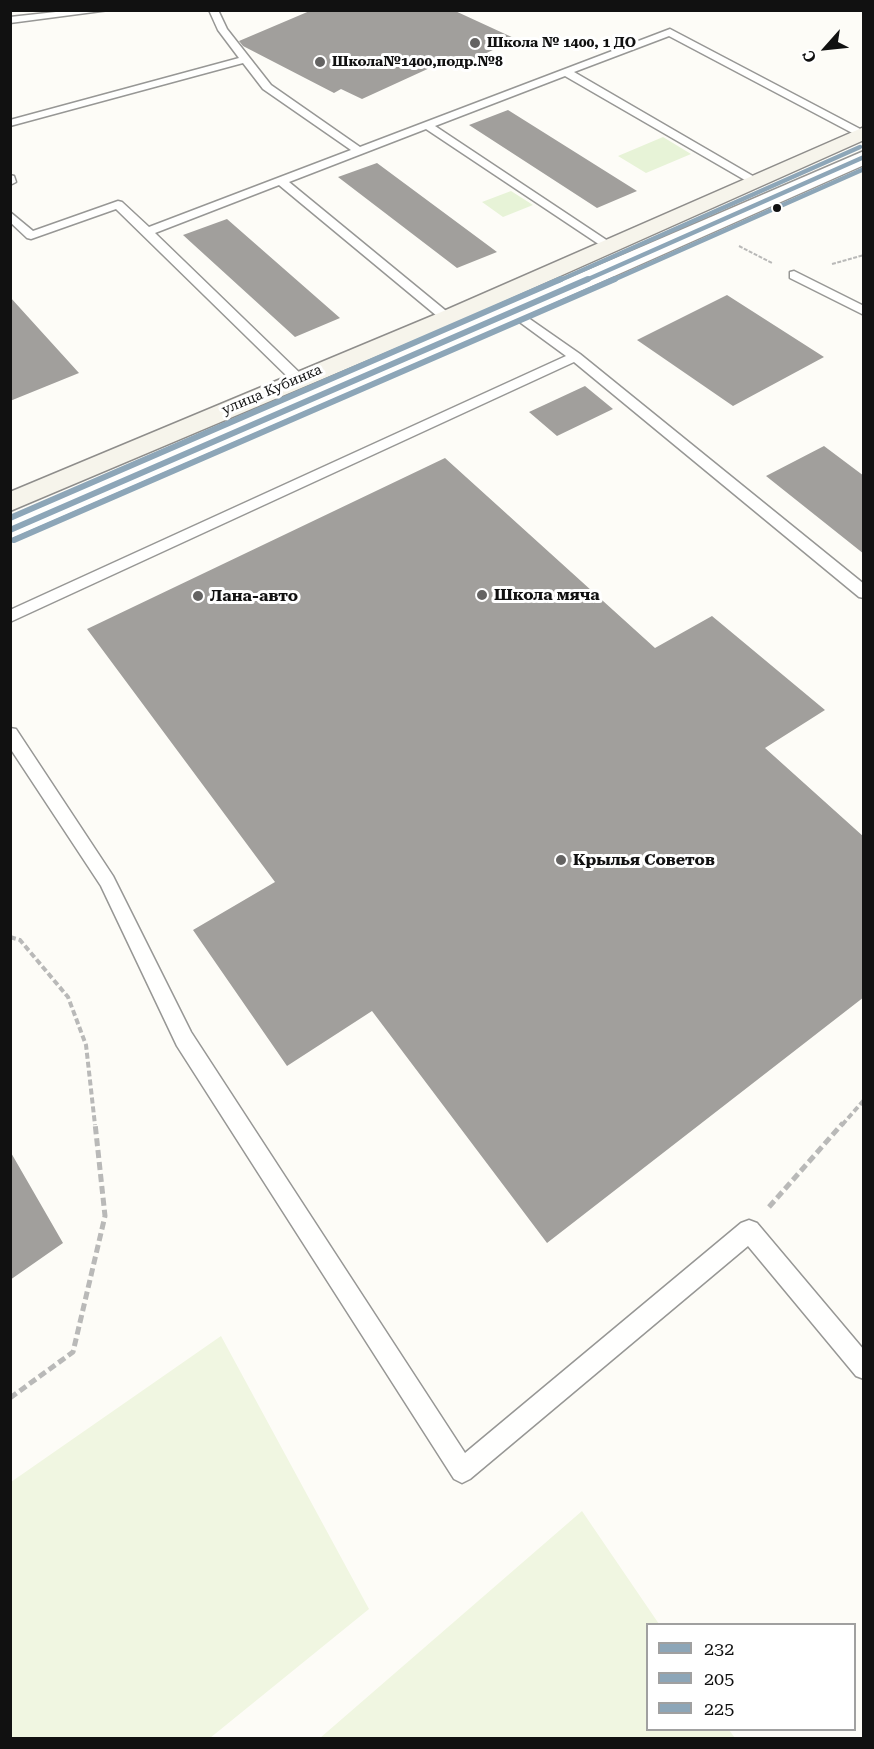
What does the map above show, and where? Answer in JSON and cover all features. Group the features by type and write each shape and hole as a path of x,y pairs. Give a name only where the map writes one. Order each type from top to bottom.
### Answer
{"main road":[{"name":"улица Кубинка","path":"10,502 447,318 754,181 863,141"}],"street":[{"path":"10,530 514,312 863,141"}],"lane":[{"path":"10,20 105,10"},
{"path":"213,10 223,30 267,87 359,151"},
{"path":"147,232 670,32 863,141"},
{"path":"10,123 245,59"},
{"path":"566,72 754,181"},
{"path":"427,125 610,247"},
{"path":"281,181 447,318"},
{"path":"10,215 31,236 118,204 298,379"},
{"path":"794,275 864,311"},
{"path":"514,312 575,357 864,592"},
{"path":"10,616 575,357"},
{"path":"10,734 107,881 184,1039 462,1471 748,1231 864,1368"}],"path":[{"path":"735,244 794,275"},
{"path":"10,937 20,940 68,997 86,1045 105,1216 73,1352 10,1398"},
{"path":"748,1231 864,1100"}],"green space":[{"path":"663,137 691,154 646,173 618,156"},
{"path":"511,191 533,205 503,217 482,202"},
{"path":"221,1336 369,1609 210,1738 11,1738 11,1482"},
{"path":"582,1511 658,1623 646,1623 646,1731 730,1731 735,1738 320,1738"}],"building":[{"path":"312,10 453,10 516,39 457,67 445,61 362,99 341,89 334,93 243,46 239,41"},
{"path":"508,110 637,191 597,208 469,125"},
{"path":"377,163 497,252 457,268 338,177"},
{"path":"227,219 340,318 295,337 183,235"},
{"path":"727,295 824,357 733,406 637,340"},
{"path":"10,297 79,373 10,401"},
{"path":"585,386 613,409 557,436 529,412"},
{"path":"824,446 864,476 864,554 766,476"},
{"name":"Крылья Советов","path":"445,458 655,648 712,616 825,710 765,748 864,837 864,997 547,1243 372,1011 287,1066 193,930 275,882 87,629"},
{"path":"10,1151 63,1243 10,1280"}],"transit line":[{"name":"225","path":"10,518 510,302 860,147"},
{"name":"232","path":"10,530 514,312 864,157"},
{"name":"205","path":"14,540 518,322 864,169"}],"place":[{"name":"Школа № 1400, 1 ДО","path":"475,43"},
{"name":"Школа№1400,подр.№8","path":"320,62"},
{"name":"Школа мяча","path":"482,595"},
{"name":"Лана-авто","path":"198,596"},
{"name":"Крылья Советов","path":"561,860"}]}
